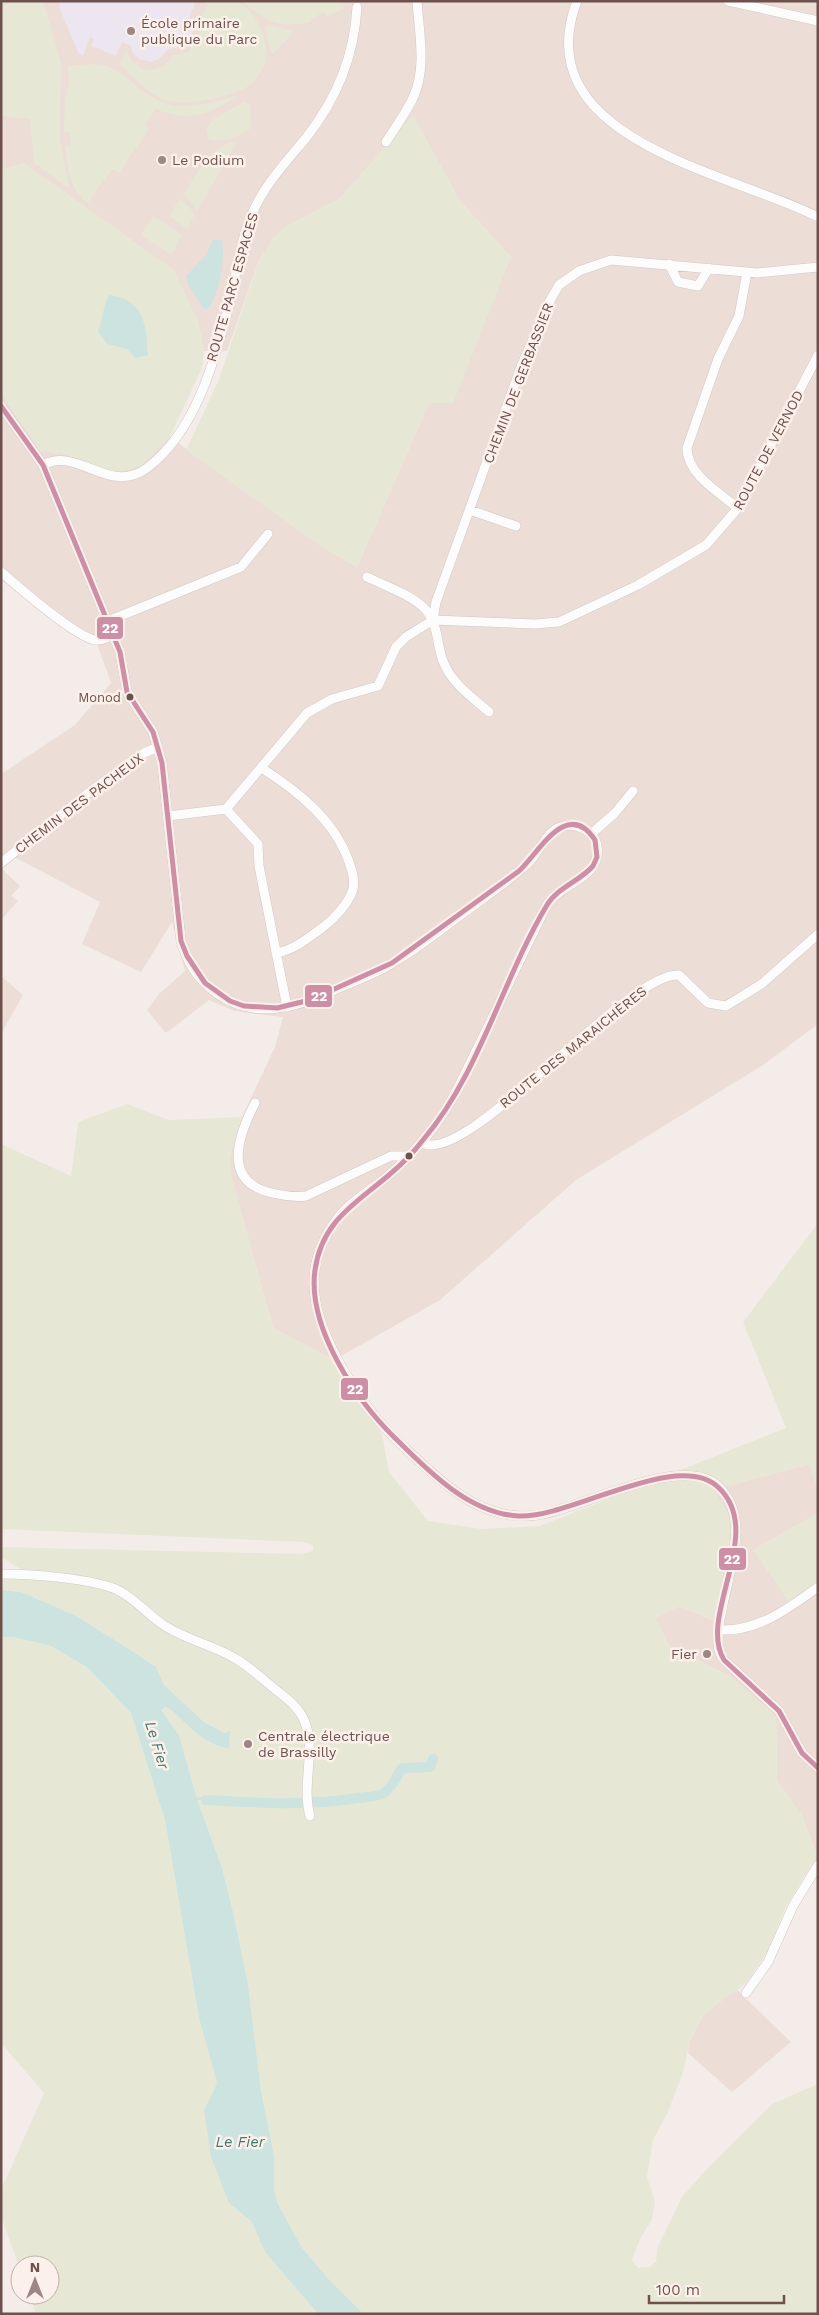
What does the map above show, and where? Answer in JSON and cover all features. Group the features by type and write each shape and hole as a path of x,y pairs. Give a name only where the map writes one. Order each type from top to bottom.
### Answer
{"street":[{"path":"386,142 413,99 420,77 421,40 417,1"},
{"path":"577,1 570,24 568,55 582,92 601,113 619,128 662,153 818,217"},
{"path":"728,1 818,21"},
{"name":"ROUTE PARC ESPACES","path":"43,465 62,460 111,477 129,476 146,468 171,444 181,429 203,386 219,340 237,262 251,215 273,178 306,137 335,96 349,58 357,3"},
{"name":"CHEMIN DE GERBASSIER","path":"433,620 436,602 521,367 548,304 559,285 579,271 604,261 625,260 769,273 818,267"},
{"path":"669,264 678,282 698,286 709,268"},
{"path":"738,508 694,470 688,458 687,448 718,359 739,316 747,272"},
{"name":"ROUTE DE VERNOD","path":"433,620 535,624 569,618 638,585 697,551 715,536 738,508 818,355"},
{"path":"1,406 43,465 114,635 122,658 127,692 150,724 158,747 168,816 181,941 191,967 212,990 236,1004 267,1009 287,1006 328,992 400,959 526,866 556,830 565,826 576,826 591,834 596,842 597,852 590,871 548,903 442,1115 409,1156 340,1216 324,1241 315,1266 313,1286 318,1316 331,1347 351,1383 390,1435 428,1470 470,1502 498,1513 519,1516 550,1512 674,1474 698,1476 714,1482 730,1501 736,1523 735,1541 719,1630 718,1646 721,1657 780,1711 802,1753 818,1768"},
{"path":"470,510 516,526"},
{"path":"108,621 241,567 268,534"},
{"path":"1,572 26,595 87,636 100,640 114,635"},
{"path":"367,577 416,601 425,609 433,620 443,661 449,672 489,712"},
{"path":"168,816 226,809 263,769 299,721 314,708 337,698 378,686 392,654 400,643 433,620"},
{"name":"CHEMIN DES PACHEUX","path":"1,863 88,793 144,753 158,747"},
{"path":"263,769 295,790 335,832 343,845 354,883 349,896 331,921 294,948 276,953"},
{"path":"591,834 615,813 634,791"},
{"path":"226,809 258,844 259,866 287,1006"},
{"name":"ROUTE DES MARAICHÈRES","path":"421,1142 430,1146 440,1144 486,1116 533,1081 634,995 654,982 679,975 708,1003 726,1006 763,983 818,934"},
{"path":"255,1103 242,1135 238,1160 244,1178 252,1187 294,1197 306,1196 391,1156 401,1154 409,1156"},
{"path":"1,1574 63,1580 113,1588 125,1594 167,1627 228,1654 250,1668 295,1705 304,1720 310,1756 306,1777 307,1804 310,1816"},
{"path":"719,1630 738,1629 762,1622 788,1609 818,1587"},
{"path":"746,1993 768,1962 793,1906 818,1865"}],"shaded area":[{"path":"1,1 818,1 818,1024 763,1065 576,1180 440,1300 334,1360 273,1328 232,1179 229,1159 242,1117 275,1047 283,1017 234,1011 209,1000 166,1033 147,1010 160,993 185,971 172,922 141,972 82,944 100,902 14,857 2,869 20,886 11,896 18,901 1,920 1,774 75,725 111,683 97,644 1,580 1,393 41,451 67,454 102,470 140,466 170,437 321,546 357,567 429,403 511,257 459,200 413,116 339,199 285,227 259,260 227,351 204,351 197,319 24,163 1,170"},
{"name":"École primaire publique du Parc","path":"59,1 192,1 195,3 186,26 193,28 192,34 185,46 169,49 160,58 152,62 139,59 133,53 130,45 122,42 116,56 91,46 94,39 90,37 83,56 79,54 60,10"},
{"path":"1,976 23,995 1,1034"},
{"path":"810,1464 818,1491 818,1513 753,1550 818,1583 818,1867 814,1861 816,1853 802,1815 777,1781 776,1716 692,1658 669,1646 655,1618 679,1606 714,1621 713,1490"},
{"path":"736,1989 791,2042 732,2092 688,2053 690,2041 704,2014"}],"green space":[{"path":"1,1 43,1 61,63 60,139 69,188 34,163 30,119 1,116"},
{"path":"202,1 236,1 244,5 251,12 262,31 265,41 265,62 261,72 252,84 232,93 208,100 174,102 165,100 146,89 120,64 126,51 133,63 137,63 142,70 156,69 167,63 173,55 190,52 190,47 199,34 200,20 208,5"},
{"path":"241,1 343,1 344,9 327,16 324,12 311,19 310,22 289,24 265,18"},
{"path":"268,25 292,31 292,34 274,53 271,53 265,28"},
{"path":"94,64 107,66 120,73 148,95 171,105 194,106 236,97 216,109 198,115 179,115 156,109 145,125 149,129 119,173 112,169 88,203 82,199 74,187 65,150 66,146 71,145 70,133 64,131 65,100 69,82 68,65"},
{"path":"244,102 250,104 251,128 242,134 220,141 209,139 206,129 215,118"},
{"path":"413,115 459,200 511,257 453,403 429,403 357,567 321,546 186,450 218,382 259,260 273,238 285,227 339,199"},
{"path":"231,141 237,142 197,211 184,194 209,157"},
{"path":"24,163 174,270 197,319 204,351 202,368 170,437 141,465 120,472 102,470 67,454 41,451 1,393 1,170"},
{"path":"180,198 195,214 187,229 169,216"},
{"path":"153,216 182,235 171,255 141,235"},
{"path":"127,1104 169,1120 242,1117 229,1159 232,1179 273,1328 334,1360 382,1434 389,1472 428,1521 482,1529 540,1526 786,1428 743,1322 818,1223 818,1491 810,1464 714,1490 728,1515 732,1533 714,1621 679,1606 655,1618 669,1646 729,1675 776,1716 777,1781 802,1815 816,1853 814,1861 785,1908 768,1951 746,1983 704,2014 690,2041 683,2072 668,2112 653,2140 647,2177 655,2202 652,2220 641,2237 632,2260 638,2268 649,2267 656,2262 657,2249 682,2197 703,2173 772,2104 818,2084 818,2314 364,2314 334,2285 302,2248 278,2204 274,2190 274,2156 261,2090 248,1984 222,1868 197,1799 179,1735 161,1710 166,1707 171,1710 210,1743 229,1732 226,1733 204,1722 164,1685 156,1667 121,1644 76,1616 21,1592 1,1590 1,1581 22,1570 1,1557 1,1547 302,1554 313,1551 313,1545 303,1542 1,1529 1,1144 71,1176 78,1122"},
{"path":"818,1513 818,1583 789,1602 753,1550"},
{"path":"1,1637 13,1637 51,1646 87,1667 131,1713 165,1820 199,2018 217,2083 204,2110 229,2203 252,2222 265,2252 318,2314 36,2314 33,2305 60,2305 60,2255 15,2255 1,2216 1,2190 44,2093 1,2043"}],"water":[{"path":"213,240 221,240 223,247 222,267 214,299 205,310 188,285 186,276 206,255"},
{"path":"109,295 130,302 137,308 144,324 148,355 136,358 127,349 107,344 98,331"},
{"name":"Le Fier","path":"1,1590 21,1592 76,1616 156,1667 164,1685 204,1722 225,1733 230,1731 229,1748 220,1746 198,1734 171,1710 166,1707 161,1710 179,1735 197,1799 222,1868 234,1916 248,1984 261,2090 274,2156 274,2190 278,2204 302,2248 334,2285 364,2314 318,2314 265,2252 252,2222 229,2203 211,2157 204,2110 217,2083 199,2018 165,1820 131,1713 87,1667 51,1646 13,1637 1,1637"}],"waterway":[{"path":"206,1800 301,1803 339,1801 375,1796 387,1791 402,1768 430,1767 433,1759"},
{"path":"195,1798 206,1800"}],"transit line":[{"name":"22","path":"1,406 43,465 120,652 127,692 153,732 162,763 181,941 187,956 205,983 230,1001 244,1006 277,1008 310,1000 392,963 519,871 544,842 564,826 574,824 584,828 595,840 597,857 593,866 551,899 547,905 531,934 490,1026 460,1086 443,1114 411,1154 352,1205 333,1226 325,1239 315,1270 315,1292 319,1315 337,1361 350,1383 380,1422 408,1451 450,1488 466,1499 483,1507 500,1513 518,1516 540,1514 652,1480 678,1476 701,1478 719,1488 732,1507 736,1528 734,1551 718,1621 718,1642 724,1660 779,1711 802,1753 818,1768"}],"place":[{"name":"École primaire publique du Parc","path":"131,31"},
{"name":"Le Podium","path":"162,160"},
{"name":"Monod","path":"130,697"},
{"name":"Fier","path":"707,1654"},
{"name":"Centrale électrique de Brassilly","path":"248,1744"}]}
